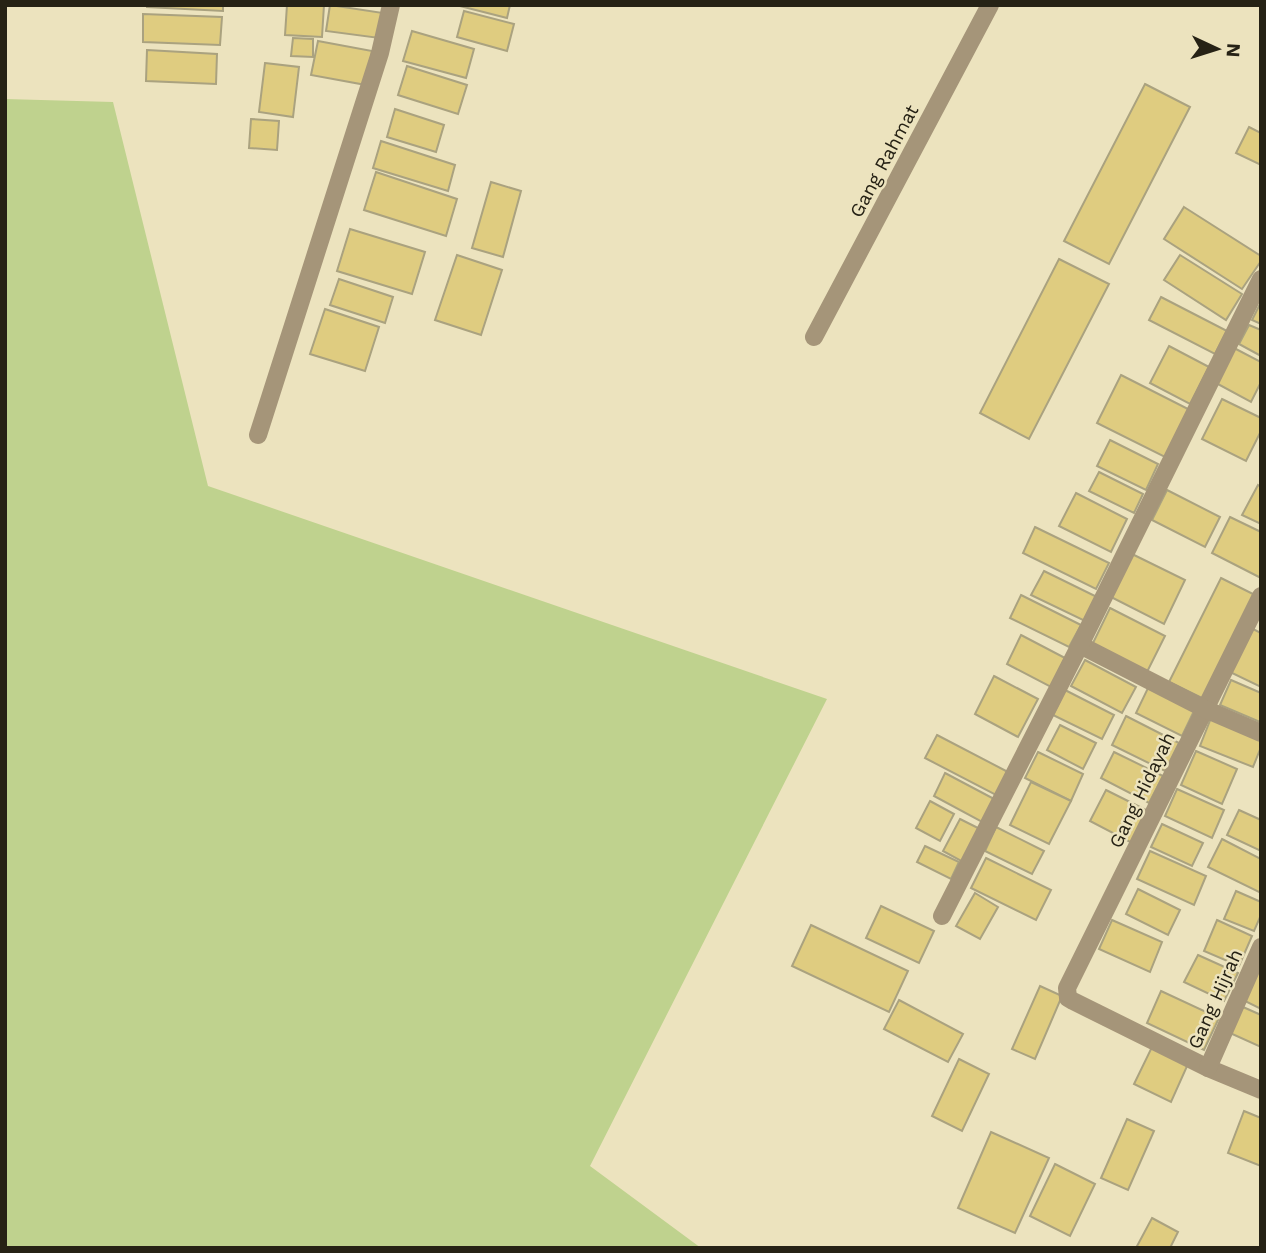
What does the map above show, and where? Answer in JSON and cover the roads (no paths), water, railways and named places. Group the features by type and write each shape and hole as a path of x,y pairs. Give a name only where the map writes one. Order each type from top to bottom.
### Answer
{"street":[{"path":"258,435 380,53 391,5"},
{"name":"Gang Rahmat","path":"814,337 990,5"},
{"path":"942,916 1261,279"},
{"name":"Gang Hidayah","path":"1208,1068 1073,1001 1068,998 1067,988 1261,596"},
{"path":"1080,645 1205,709 1261,733"},
{"name":"Gang Hijrah","path":"1208,1068 1261,947"},
{"path":"1208,1068 1261,1090"}]}
